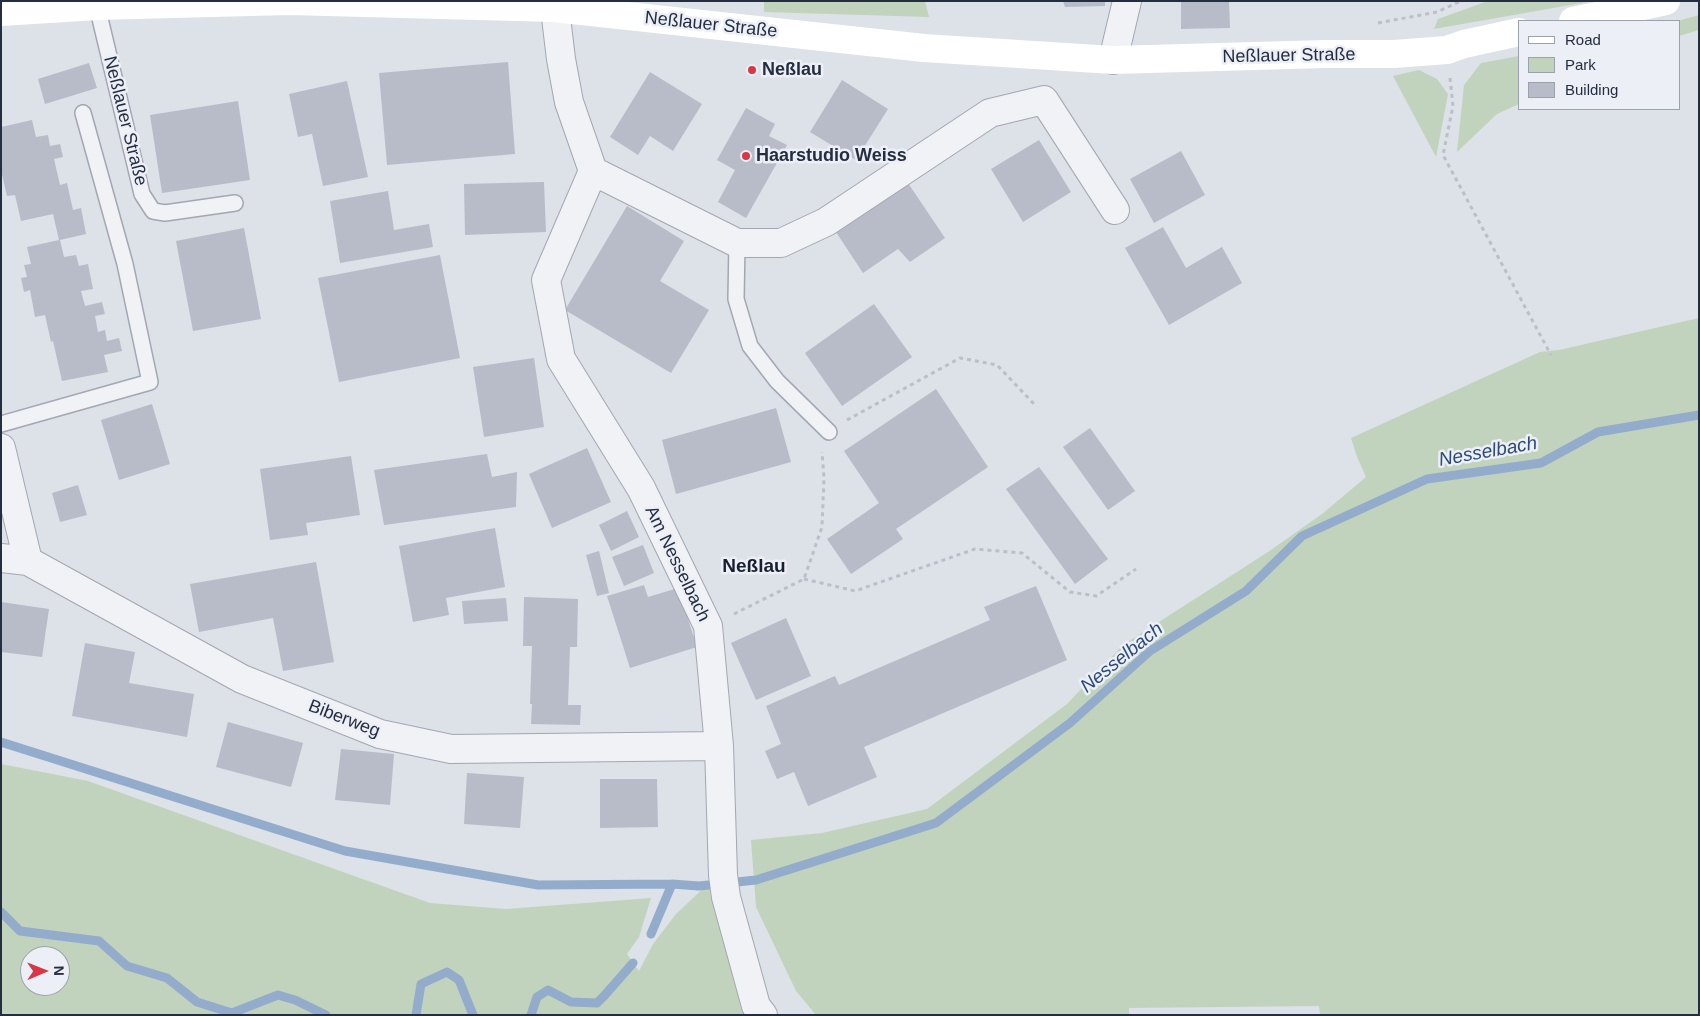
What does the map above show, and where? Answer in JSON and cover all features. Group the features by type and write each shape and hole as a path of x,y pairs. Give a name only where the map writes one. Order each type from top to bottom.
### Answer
{"main road":[{"name":"Neßlauer Straße","path":"1,12 98,6 289,1 554,5 924,48 1113,60 1394,54 1455,47 1518,32"},
{"path":"1578,20 1666,1"}],"street":[{"path":"1113,60 1127,1"},
{"path":"554,5 569,102 593,171 738,243 781,244 826,222 990,113 1044,100 1115,210"},
{"name":"Am Nesselbach","path":"593,171 546,280 561,359 641,488 708,626 719,746 724,886 756,1006 763,1015"},
{"path":"1,448 28,561"},
{"name":"Biberweg","path":"1,558 28,561 242,679 380,734 451,749 719,746"}],"lane":[{"name":"Neßlauer Straße","path":"98,6 142,194 153,211 165,213 235,203"},
{"path":"1,424 150,382 125,264 83,113"},
{"path":"738,243 736,299 750,346 777,381 829,432"}],"path":[{"path":"1455,47 1453,106 1443,155 1551,354"},
{"path":"804,579 822,527 824,478 822,448 829,432 844,421 960,358 997,364 1035,404"},
{"path":"708,626 804,579 855,591 975,550 1022,554 1070,592 1096,596 1136,569"}],"green space":[{"path":"764,1 925,1 929,17 764,12"},
{"path":"1488,1 1593,1 1434,29 1438,19"},
{"path":"1699,15 1699,30 1680,36 1680,20"},
{"path":"1518,56 1518,104 1497,114 1457,152 1464,85 1481,63"},
{"path":"1419,70 1437,79 1448,94 1436,157 1393,76"},
{"path":"1699,318 1699,1015 1320,1015 1319,1006 1129,1008 1129,1015 816,1015 796,991 756,907 751,840 822,833 927,809 1067,704 1123,645 1268,552 1322,514 1366,477 1351,438 1540,352 1559,350"},
{"path":"1,764 88,781 430,903 506,909 651,898 639,937 627,954 639,971 653,944 676,914 709,883 739,985 756,1015 1,1015"}],"building":[{"path":"1063,1 1105,1 1105,6 1065,7"},
{"path":"1181,1 1229,1 1230,28 1181,29"},
{"path":"508,62 515,154 387,165 379,73"},
{"path":"89,63 97,88 45,104 38,79"},
{"path":"650,72 702,104 673,151 650,136 638,155 610,137"},
{"path":"842,80 888,109 856,160 810,132"},
{"path":"347,81 368,177 323,186 312,134 298,137 289,94"},
{"path":"238,101 250,180 162,193 150,115"},
{"path":"746,108 775,124 769,136 787,145 746,218 718,202 735,170 717,160"},
{"path":"32,120 36,137 48,135 50,146 60,144 63,157 54,159 60,185 67,183 73,210 81,208 86,234 60,240 64,257 76,255 79,266 88,264 93,289 81,291 85,306 102,302 105,314 95,316 98,332 105,330 107,341 119,338 122,351 104,355 108,372 62,381 45,315 35,317 30,290 24,292 21,278 27,277 24,265 31,264 27,247 59,240 53,214 21,221 15,195 7,196 1,170 1,127"},
{"path":"1039,140 1071,192 1023,222 991,169"},
{"path":"1181,151 1205,195 1154,223 1130,179"},
{"path":"544,182 546,232 465,235 464,184"},
{"path":"908,183 945,238 910,262 898,249 863,273 836,232"},
{"path":"388,191 394,230 429,224 433,247 340,263 330,201"},
{"path":"627,206 684,241 660,281 709,310 671,373 565,310"},
{"path":"1163,227 1186,268 1222,247 1242,283 1169,325 1125,248"},
{"path":"244,228 261,319 193,331 176,241"},
{"path":"440,255 460,358 339,382 318,278"},
{"path":"874,304 912,357 842,406 805,353"},
{"path":"534,358 544,427 484,437 473,367"},
{"path":"936,389 988,467 896,529 903,539 851,574 827,539 879,503 844,451"},
{"path":"152,404 170,464 119,480 101,420"},
{"path":"776,408 791,462 676,494 662,440"},
{"path":"1090,428 1135,491 1108,510 1063,447"},
{"path":"587,448 611,502 552,528 529,474"},
{"path":"487,454 492,477 517,472 516,507 384,525 374,470"},
{"path":"351,456 360,515 306,523 308,535 270,540 260,469"},
{"path":"1039,467 1108,559 1075,584 1006,489"},
{"path":"78,485 87,515 60,522 52,493"},
{"path":"627,511 639,537 611,551 599,525"},
{"path":"495,528 505,587 446,598 449,615 413,622 399,546"},
{"path":"643,545 654,573 624,586 612,557"},
{"path":"599,551 609,593 597,596 586,555"},
{"path":"316,562 334,662 283,671 273,618 199,632 190,584"},
{"path":"644,585 648,597 678,588 697,647 630,668 607,596"},
{"path":"1036,586 1067,660 864,747 877,777 808,806 794,772 777,779 765,751 781,744 766,706 835,676 839,685 990,620 984,607"},
{"path":"524,597 578,599 577,647 570,647 568,705 581,705 580,725 531,724 532,646 523,646"},
{"path":"506,598 508,621 464,624 462,601"},
{"path":"1,602 49,609 42,657 1,652"},
{"path":"786,618 811,676 756,700 731,643"},
{"path":"85,643 135,652 129,683 194,694 187,737 72,716"},
{"path":"228,722 303,743 291,787 216,767"},
{"path":"341,749 394,754 390,805 335,800"},
{"path":"467,773 524,777 520,828 464,824"},
{"path":"600,779 657,779 658,827 600,828"}],"waterway":[{"name":"Nesselbach","path":"651,934 672,884 699,886 756,880 936,823 1070,723 1150,651 1246,591 1302,536 1427,479 1541,463 1598,432 1699,415"},
{"path":"1,742 345,851 538,885 672,884"},
{"name":"Nesselbach","path":"1,912 20,931 99,941 127,966 167,978 197,1002 232,1013 278,995 295,1000 326,1015"},
{"name":"Nesselbach","path":"531,1015 537,997 548,990 571,1002 597,1003 633,963"},
{"name":"Nesselbach","path":"416,1015 421,984 447,972 459,980 473,1015"}],"place":[{"name":"Neßlau","path":"752,70"},
{"name":"Haarstudio Weiss","path":"746,156"}],"district":[{"name":"Neßlau","path":"754,567"}]}
